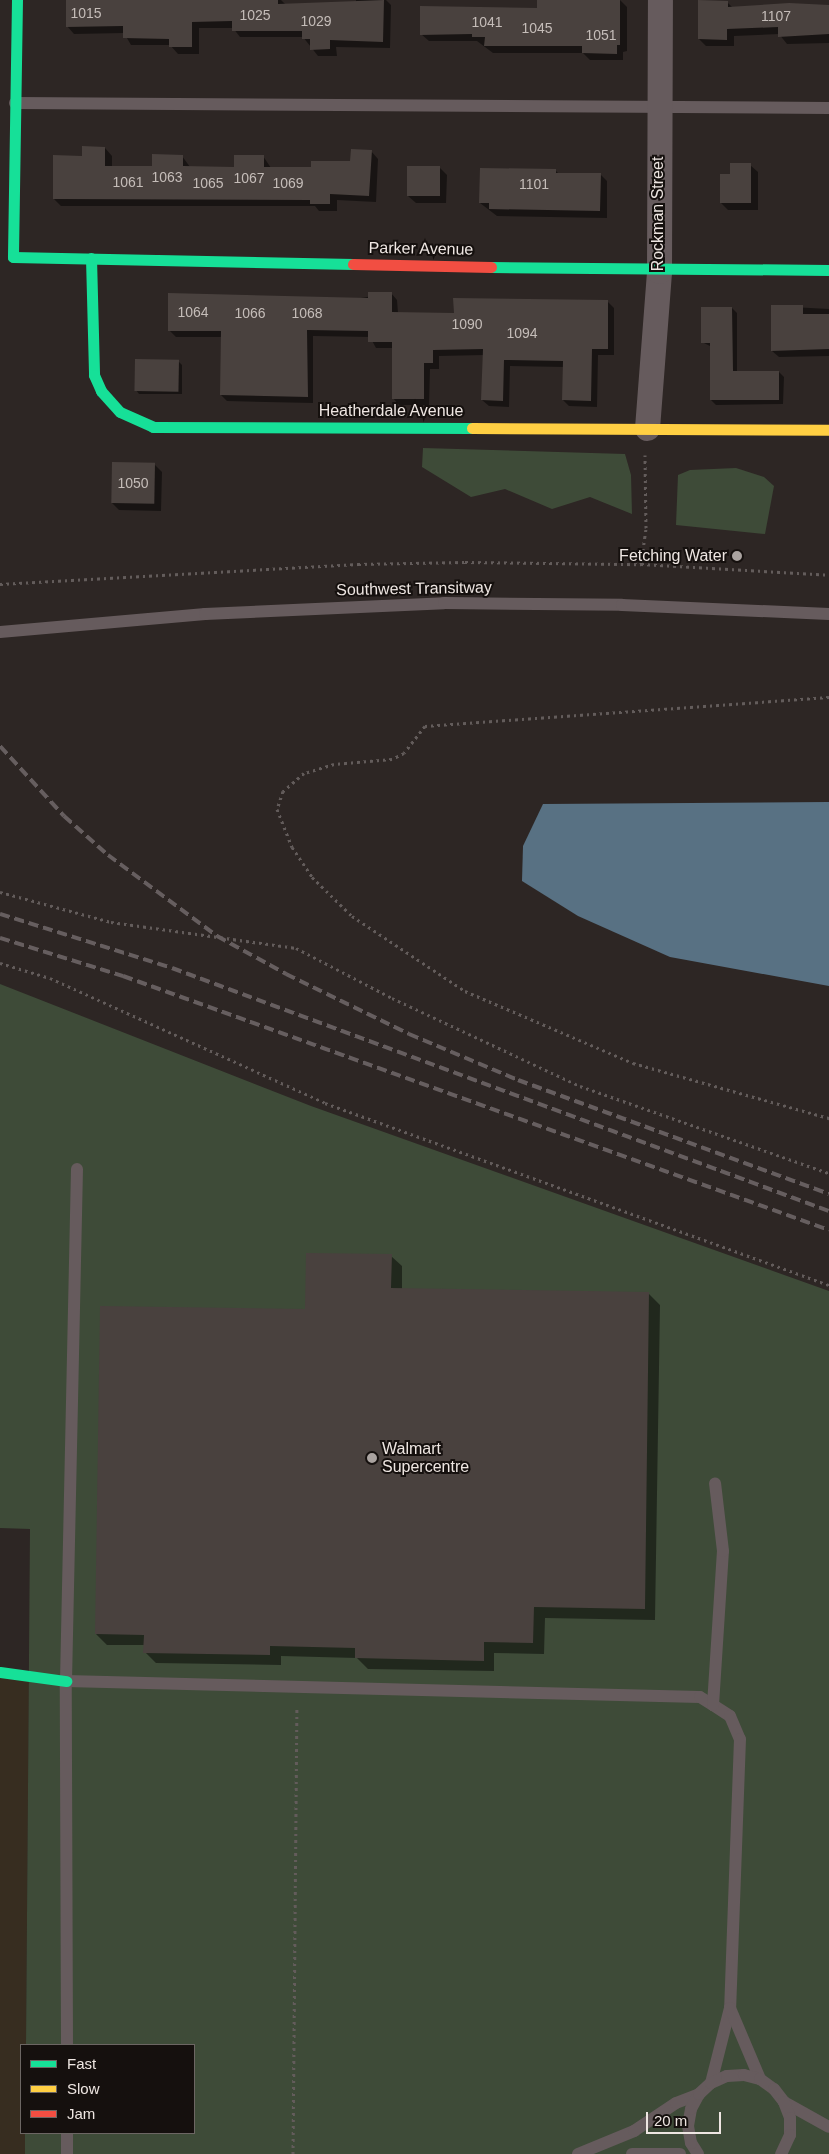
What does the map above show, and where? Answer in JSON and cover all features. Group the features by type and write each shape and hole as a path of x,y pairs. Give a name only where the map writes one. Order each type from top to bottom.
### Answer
{"street":[{"path":"14,103 17,0"},
{"name":"Rockman Street","path":"647,428 658,271 660,0"},
{"name":"Parker Avenue","path":"14,103 13,257 658,271 829,270"},
{"name":"Heatherdale Avenue","path":"91,258 94,375 102,391 120,412 153,427 829,430"},
{"path":"0,1672 66,1681"}],"lane":[{"path":"14,103 829,108"},
{"name":"Southwest Transitway","path":"0,632 204,614 444,603 622,605 829,614"},
{"path":"67,2044 66,1681 77,1169"},
{"path":"713,1705 723,1551 715,1483"},
{"path":"66,1681 298,1685 700,1697 713,1705 730,1716 740,1739 730,2008 711,2083"},
{"path":"730,2008 760,2079"},
{"path":"698,2154 691,2143 688,2126 691,2109 699,2094 711,2083 727,2076 744,2075 760,2079 774,2089 784,2102 790,2118 790,2135 781,2154"},
{"path":"578,2154 634,2131 676,2103 699,2094"},
{"path":"784,2102 829,2128"},
{"path":"67,2134 67,2154"},
{"path":"632,2154 680,2154"}],"path":[{"path":"641,564 646,528 647,428"},
{"path":"0,584 358,564 641,564 829,575"},
{"path":"829,697 425,726 404,753 392,759 334,764 304,773 283,791 276,809 292,847 319,884 352,916 465,991 633,1063 829,1118"},
{"path":"0,892 111,922 296,948 392,998 580,1086 829,1173"},
{"path":"0,964 50,978 325,1103 829,1285"},
{"path":"293,2154 298,1685"}],"shaded area":[{"path":"0,1672 29,1672 26,2044 20,2044 20,2134 25,2134 25,2154 0,2154"}],"green space":[{"path":"423,448 625,454 631,475 632,514 590,497 552,509 505,489 471,497 422,467"},
{"path":"736,468 764,477 774,486 765,534 676,525 678,475 690,470"},
{"path":"0,984 311,1106 829,1291 829,2154 25,2154 25,2134 195,2134 195,2044 26,2044 30,1529 0,1528"}],"water":[{"path":"829,802 829,986 670,957 578,916 522,881 523,846 543,804"}],"building":[{"path":"66,0 278,0 278,4 384,0 383,42 330,40 330,49 310,50 310,39 302,39 302,31 232,31 232,21 192,22 192,47 169,47 169,39 123,38 123,26 66,27"},
{"path":"537,0 620,0 620,45 617,45 617,54 582,53 582,46 484,46 485,37 472,37 472,34 420,35 420,6 537,8"},
{"path":"698,0 728,1 728,7 789,3 829,5 829,34 778,37 778,27 727,29 727,40 698,39"},
{"path":"82,146 105,147 105,166 152,166 152,154 183,155 183,166 234,167 234,155 264,155 264,167 311,167 311,161 350,161 351,149 372,150 369,196 330,194 330,204 310,204 310,200 53,199 53,155 82,156"},
{"path":"730,163 751,163 751,203 720,203 720,174 730,174"},
{"path":"407,166 440,166 440,196 407,196"},
{"path":"480,168 556,169 556,173 601,173 600,211 489,209 489,203 479,203"},
{"path":"368,292 392,292 392,312 454,313 453,298 608,300 608,349 592,349 591,401 562,400 563,361 504,360 503,401 481,400 483,349 433,350 433,363 424,363 424,399 392,399 392,342 368,342 368,331 307,330 308,397 220,395 221,331 168,331 168,293 368,298"},
{"path":"771,305 803,305 803,314 829,314 829,349 771,351"},
{"path":"701,307 732,307 733,371 779,371 779,400 710,400 710,343 701,343"},
{"path":"135,359 179,360 178,392 134,391"},
{"path":"112,462 155,463 154,504 111,503"},
{"name":"Walmart Supercentre","path":"306,1253 392,1254 391,1288 649,1292 645,1609 534,1607 533,1643 484,1642 484,1661 355,1658 355,1648 270,1646 270,1655 143,1653 144,1635 95,1634 100,1306 305,1309"}],"railway":[{"path":"0,746 64,816 108,855 217,936 286,974 409,1034 518,1080 829,1194"},
{"path":"0,914 172,968 829,1211"},
{"path":"0,938 123,976 829,1230"}],"traffic: fast":[{"path":"17,0 13,257 353,264"},
{"path":"91,258 94,375 101,391 120,412 153,427 472,428"},
{"path":"491,267 829,270"},
{"path":"0,1672 66,1681"}],"traffic: slow":[{"path":"472,428 829,430"}],"traffic: jam":[{"path":"353,264 491,267"}],"place":[{"name":"Fetching Water","path":"737,556"},
{"name":"Walmart Supercentre","path":"372,1458"}]}
